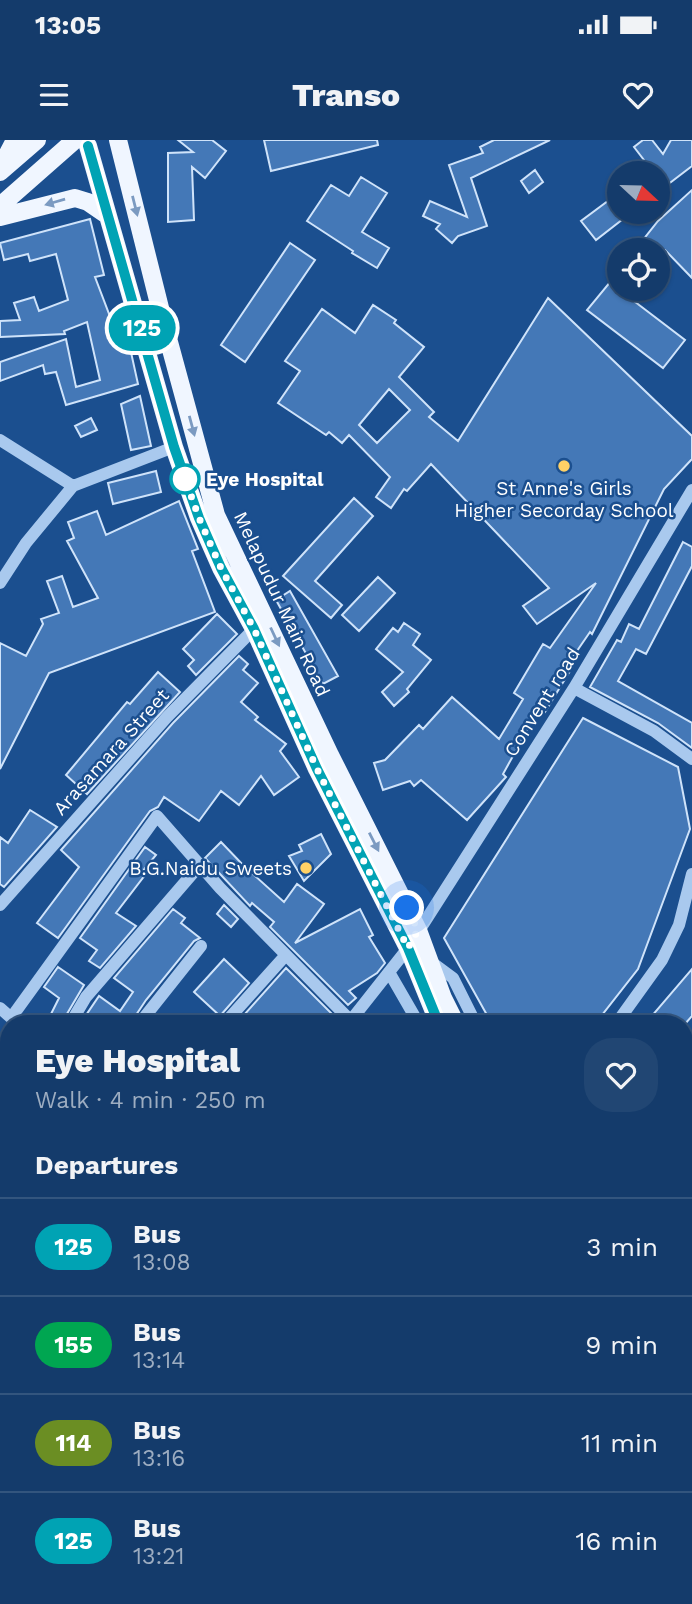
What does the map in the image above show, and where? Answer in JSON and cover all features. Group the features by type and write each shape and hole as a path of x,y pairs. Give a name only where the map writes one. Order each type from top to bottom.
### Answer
{"main road":[{"path":"0,170 15,140"},
{"path":"0,170 37,140"},
{"path":"0,206 80,142 104,146 116,140"},
{"name":"Melapudur Main Road","path":"116,140 216,515 330,755 418,930 452,1015"},
{"name":"Melapudur Main Road","path":"80,142 107,215 137,311 174,447 199,518 221,568 254,629 317,769 408,948 435,1015"},
{"path":"0,217 75,198 88,202 107,215"}],"street":[{"path":"0,440 73,486"},
{"path":"0,583 26,543 73,486 174,447"},
{"name":"Convent road","path":"355,1015 408,948 574,688 692,490"},
{"name":"Arasamara Street","path":"0,905 167,717 254,629"},
{"path":"574,688 654,731 692,759"},
{"path":"18,1015 157,816 199,866 342,1015"},
{"path":"75,1015 86,996 199,866"},
{"path":"622,1015 662,960 679,925 692,874"},
{"path":"146,1015 201,946"},
{"path":"232,1015 285,956"},
{"path":"428,959 453,978 472,1015"},
{"path":"389,972 414,1015"}],"building":[{"path":"178,140 212,140 226,151 205,178 192,167 194,220 168,222 168,153 193,152"},
{"path":"264,140 377,140 378,145 271,171"},
{"path":"494,140 550,140 471,178 487,226 458,236 452,243 436,229 440,224 423,216 430,201 467,217 449,165 483,153 480,147"},
{"path":"643,140 652,140 663,154 671,140 692,140 692,166 670,183 670,161 645,161 634,147"},
{"path":"535,170 543,182 529,193 521,181"},
{"path":"361,177 387,193 362,232 389,248 377,268 307,221 331,185 349,196"},
{"path":"692,190 692,278 670,255 670,238 645,238 656,224 670,224 670,210"},
{"path":"607,202 607,224 617,224 596,240 581,221"},
{"path":"90,219 104,275 95,277 111,319 123,316 138,384 66,405 56,372 45,374 43,365 0,381 0,362 66,339 76,387 100,380 87,322 64,331 65,334 0,337 0,321 20,320 14,303 34,297 39,311 68,300 56,254 30,261 28,254 4,260 0,243"},
{"path":"290,243 315,260 245,362 221,345"},
{"path":"607,286 607,301 634,301 685,340 663,368 587,310"},
{"path":"548,298 692,436 692,459 664,489 592,634 590,632 568,664 573,666 545,712 539,709 503,774 506,777 467,820 421,780 414,786 410,781 383,790 374,763 385,760 419,725 423,729 452,697 499,739 523,699 514,693 543,644 550,648 596,583 537,624 523,606 549,588 431,464 407,491 404,489 391,508 376,497 390,477 349,435 342,443 329,432 326,435 278,403 300,371 285,361 322,309 355,333 373,305 396,320 394,323 424,347 399,377 434,412 429,417 458,441","holes":["389,389 410,410 377,443 359,425"]},
{"path":"140,396 151,446 131,450 121,404"},
{"path":"91,418 97,430 81,437 75,426"},
{"path":"156,471 161,492 113,504 108,483"},
{"path":"354,498 373,516 315,581 342,605 331,618 283,576"},
{"path":"179,501 198,549 192,551 215,612 49,673 0,769 0,643 26,656 43,624 41,619 59,613 47,581 62,576 73,607 98,598 67,541 74,538 68,522 97,511 106,535"},
{"path":"683,542 692,547 692,566 646,654 636,649 618,681 692,723 692,748 658,723 590,687 617,640 621,642 629,624 639,629"},
{"path":"378,577 395,593 359,631 342,615"},
{"path":"290,591 338,676 323,684 276,600"},
{"path":"217,614 237,634 196,675 188,666 194,660 183,649"},
{"path":"404,623 420,634 413,645 431,660 407,689 409,692 394,706 382,692 403,672 376,649 393,628 398,632"},
{"path":"239,656 248,664 243,670 258,683 241,702 258,717 255,720 286,744 280,751 299,777 274,795 261,776 239,805 221,791 199,821 164,797 158,807 150,811 58,938 37,923 79,867 61,850 173,723"},
{"path":"158,672 180,692 87,794 66,775 127,702 130,704"},
{"path":"583,718 678,767 690,829 638,969 602,1015 487,1015 444,938"},
{"path":"30,810 57,827 4,887 0,884 0,837 8,843"},
{"name":"B.G.Naidu Sweets","path":"321,834 331,854 304,881 289,856 302,851 299,845"},
{"path":"221,842 284,902 297,884 324,904 295,943 360,909 373,935 369,937 385,963 377,973 349,991 356,998 348,1005 270,927 274,922 252,903 250,906 205,858"},
{"path":"145,847 156,855 142,872 145,875 116,913 136,926 100,968 89,961 97,950 80,938"},
{"path":"224,905 238,919 231,927 217,914"},
{"path":"173,909 185,918 181,923 200,938 194,941 136,1015 86,1015 99,996 120,1011 133,992 114,978"},
{"path":"224,959 249,983 221,1015 194,992"},
{"path":"58,967 84,985 66,1015 50,1015 59,998 44,987"},
{"path":"286,968 333,1015 244,1015"},
{"path":"692,969 692,1015 653,1015"}],"bus line":[{"name":"125","path":"88,146 174,447 199,518 221,568 254,629 317,769 408,948 434,1015"}],"place":[{"name":"St Anne's Girls Higher Secorday School","path":"564,466"},
{"name":"Eye Hospital","path":"185,479"},
{"name":"B.G.Naidu Sweets","path":"306,868"}],"route":[{"path":"185,479 182,470 221,568 254,629 317,769 408,948 418,930 407,908"}]}
